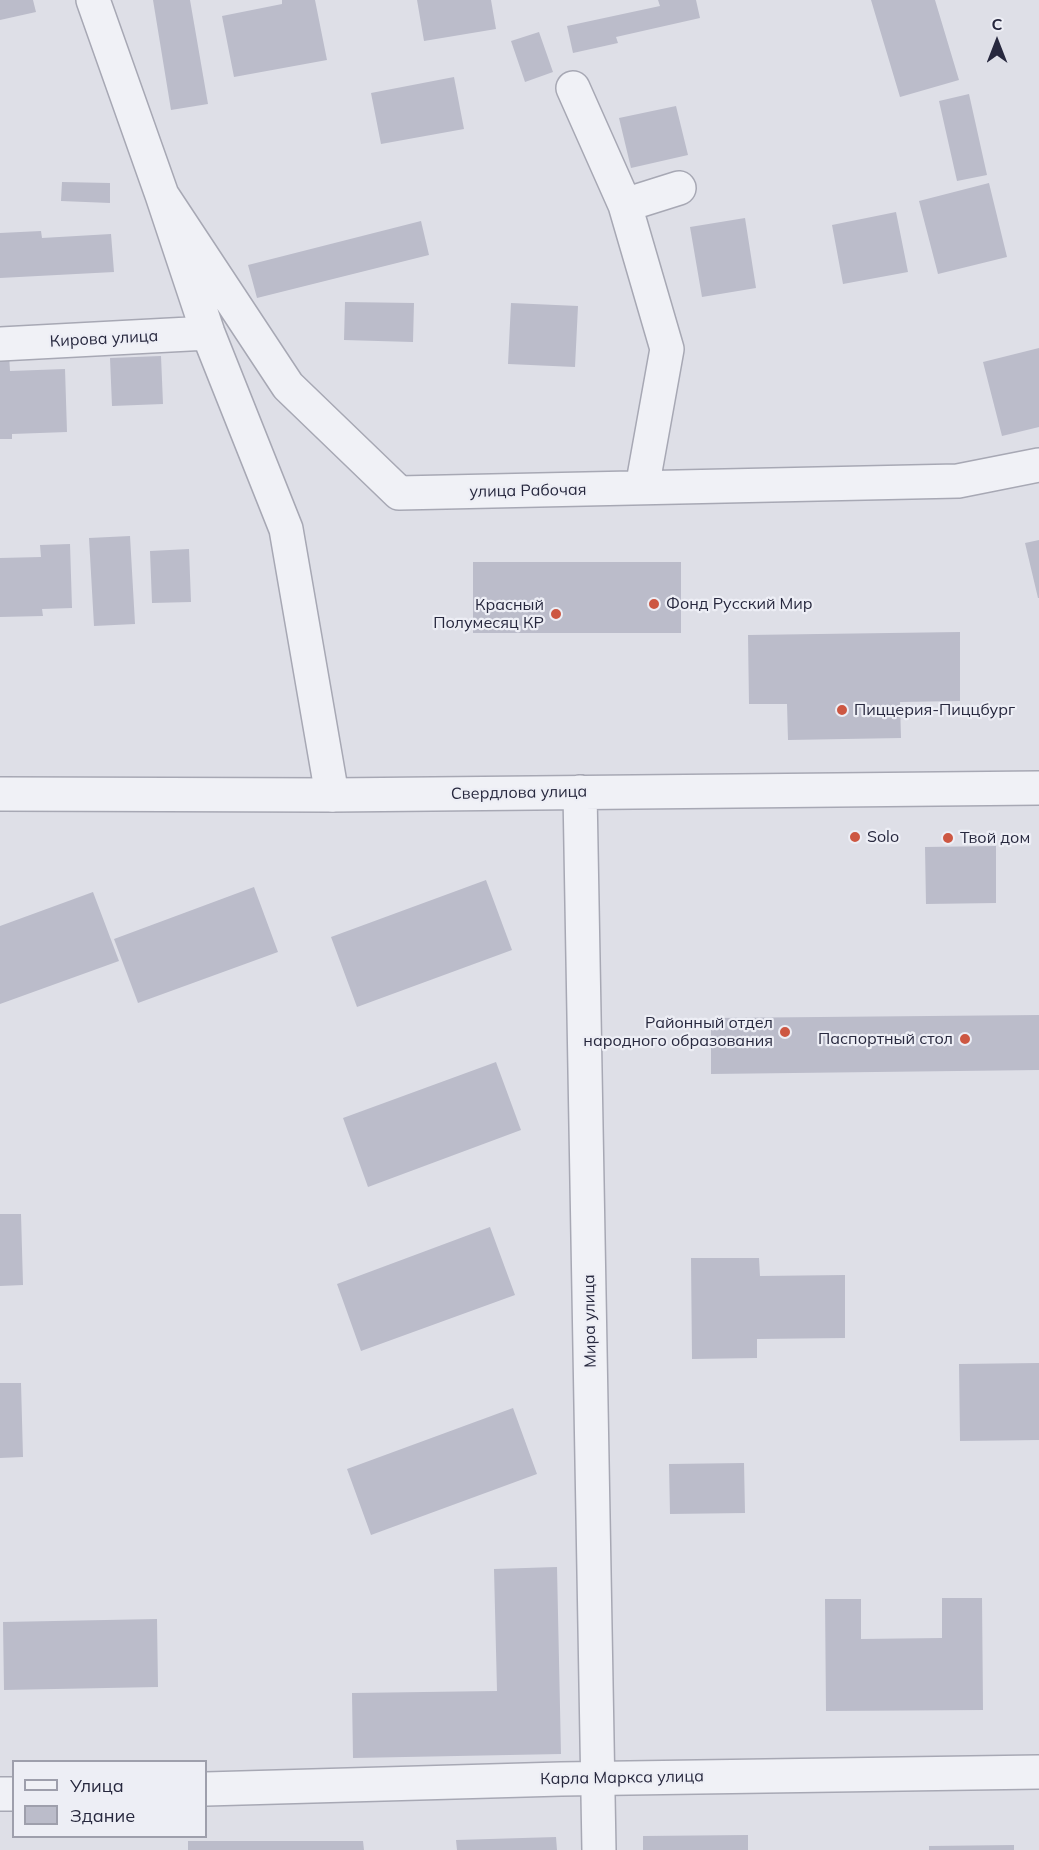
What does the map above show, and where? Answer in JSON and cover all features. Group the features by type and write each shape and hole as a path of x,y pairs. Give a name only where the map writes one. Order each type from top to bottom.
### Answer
{"street":[{"path":"93,0 208,333 286,530 332,795"},
{"path":"573,88 625,205 668,349 642,488"},
{"path":"625,205 679,188"},
{"name":"улица Рабочая","path":"162,195 288,386 399,494 958,481 1039,465"},
{"name":"Кирова улица","path":"0,344 208,333"},
{"name":"Свердлова улица","path":"0,794 332,795 1039,788"},
{"name":"Мира улица","path":"580,792 599,1850"},
{"name":"Карла Маркса улица","path":"207,1789 599,1779 1039,1772"}],"building":[{"path":"0,0 33,0 36,12 0,20"},
{"path":"153,0 190,0 208,104 171,110"},
{"path":"282,0 315,0 327,60 234,77 222,16 282,4"},
{"path":"417,0 491,0 496,29 424,41"},
{"path":"658,0 696,0 700,18 616,37 618,43 573,53 567,26 660,6"},
{"path":"871,0 935,0 959,80 900,97"},
{"path":"539,32 553,72 525,82 511,41"},
{"path":"454,77 464,129 381,144 371,93"},
{"path":"969,94 987,175 957,181 939,101"},
{"path":"676,106 688,155 631,168 619,118"},
{"path":"62,182 110,183 110,203 61,201"},
{"path":"989,183 1007,257 938,274 919,201"},
{"path":"896,212 908,272 843,284 832,225"},
{"path":"745,218 756,288 702,297 690,227"},
{"path":"421,221 429,255 257,298 248,265"},
{"path":"41,231 42,238 111,234 114,272 0,278 0,233"},
{"path":"345,302 414,303 413,342 344,340"},
{"path":"511,303 578,306 575,367 508,364"},
{"path":"1039,348 1039,427 1002,436 983,362"},
{"path":"9,355 10,371 65,369 67,432 12,434 12,439 0,439 0,356"},
{"path":"161,356 163,404 112,406 110,358"},
{"path":"130,536 135,624 94,626 89,538"},
{"path":"1039,540 1039,598 1038,598 1025,543"},
{"path":"70,544 72,608 42,609 43,616 0,617 0,558 41,557 40,545"},
{"path":"189,549 191,602 152,603 150,551"},
{"path":"473,562 681,562 681,633 473,633"},
{"path":"960,632 960,701 900,702 901,738 788,740 787,704 749,704 748,635"},
{"path":"996,846 996,903 926,904 925,847"},
{"path":"486,880 512,950 357,1007 331,937"},
{"path":"254,887 278,952 138,1003 114,939"},
{"path":"93,892 119,961 0,1004 0,926"},
{"path":"1039,1015 1039,1070 711,1074 711,1018"},
{"path":"496,1062 521,1130 368,1187 343,1118"},
{"path":"0,1214 21,1214 23,1285 0,1286"},
{"path":"490,1227 515,1295 361,1351 337,1284"},
{"path":"691,1258 759,1258 760,1276 845,1275 845,1338 757,1339 757,1358 692,1359"},
{"path":"1039,1363 1039,1440 960,1441 959,1364"},
{"path":"0,1383 21,1383 23,1457 0,1458"},
{"path":"513,1408 537,1474 371,1535 347,1469"},
{"path":"744,1463 745,1513 670,1514 669,1464"},
{"path":"557,1567 561,1754 353,1758 352,1693 497,1691 494,1569"},
{"path":"942,1598 982,1598 983,1710 826,1711 825,1599 861,1599 861,1639 942,1638"},
{"path":"157,1619 158,1687 4,1690 3,1622"},
{"path":"748,1835 748,1850 643,1850 643,1836"},
{"path":"556,1837 557,1850 457,1850 456,1840"},
{"path":"188,1841 363,1841 364,1850 188,1850"},
{"path":"1014,1845 1014,1850 929,1850 929,1846"}],"place":[{"name":"Фонд Русский Мир","path":"654,604"},
{"name":"Красный Полумесяц КР","path":"556,614"},
{"name":"Пиццерия-Пиццбург","path":"842,710"},
{"name":"Solo","path":"855,837"},
{"name":"Твой дом","path":"948,838"},
{"name":"Районный отдел народного образования","path":"785,1032"},
{"name":"Паспортный стол","path":"965,1039"}]}
